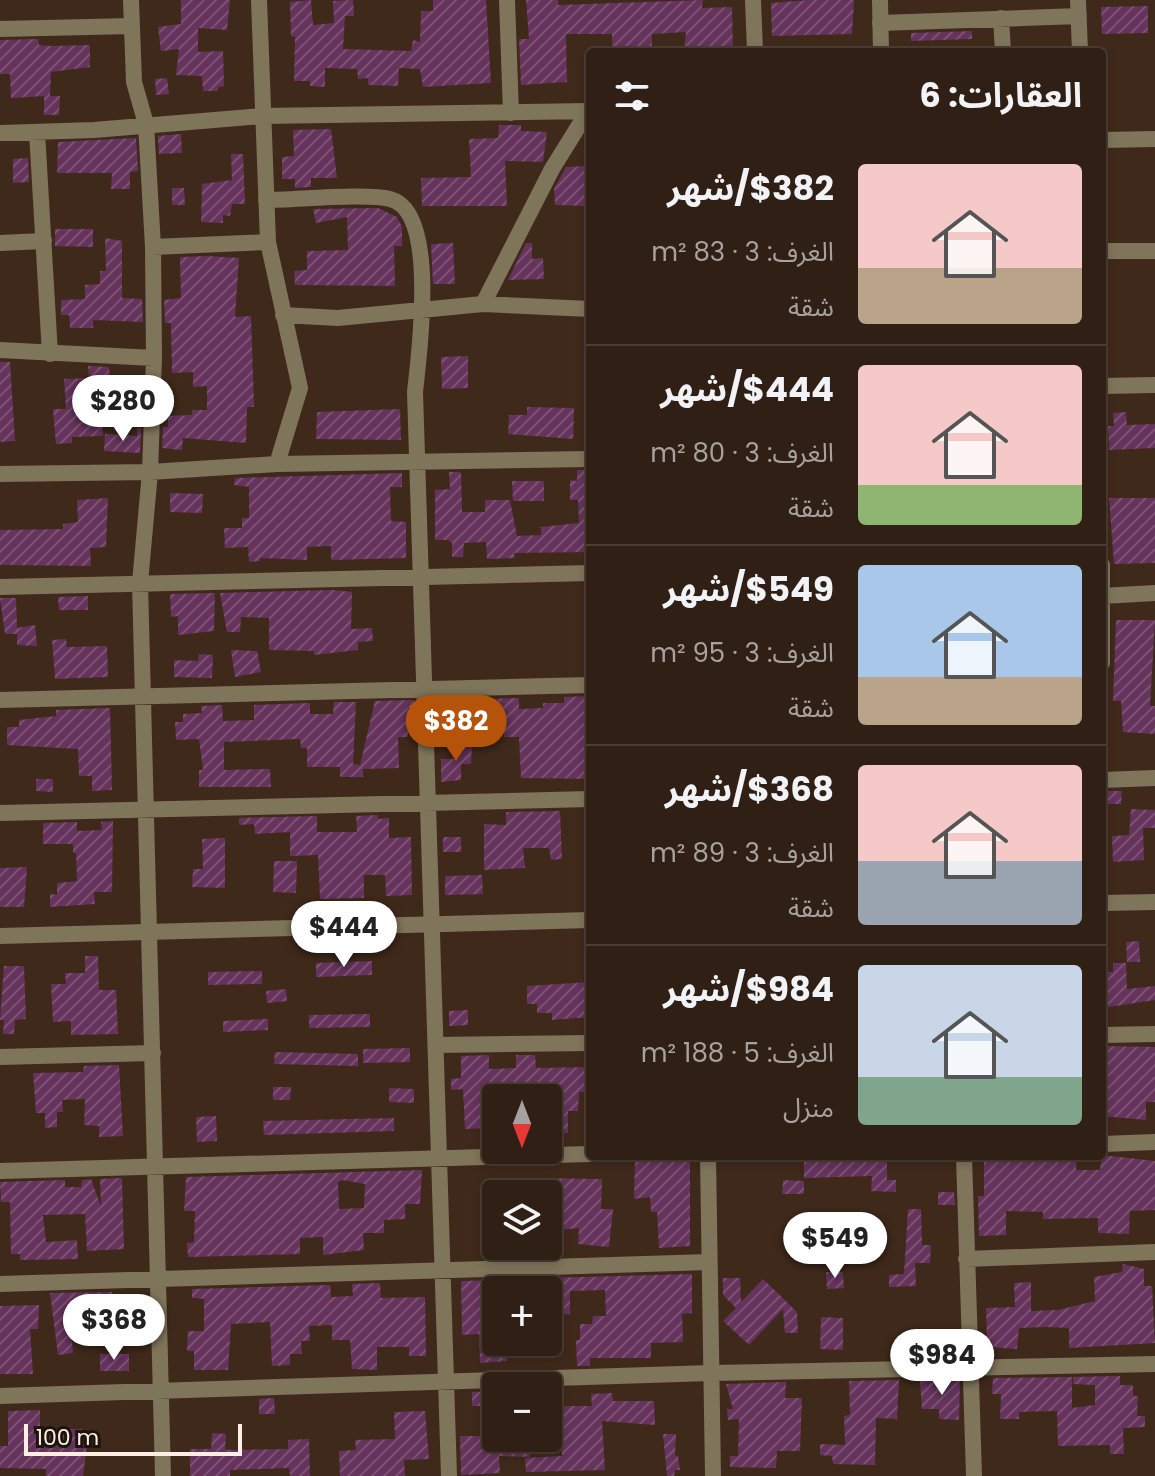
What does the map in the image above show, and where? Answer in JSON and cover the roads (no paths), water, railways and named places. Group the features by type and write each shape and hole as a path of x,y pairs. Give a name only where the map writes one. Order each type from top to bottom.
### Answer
{"street":[{"path":"131,0 134,82 146,124 153,247 154,358 150,472 140,583 163,1476"},
{"path":"259,0 268,242 300,388 277,464"},
{"path":"507,0 511,113"},
{"path":"753,0 755,48"},
{"path":"880,0 881,48"},
{"path":"880,23 1001,18 1078,8 1080,48"},
{"path":"1001,18 1003,48"},
{"path":"0,29 132,26"},
{"path":"0,133 262,116 586,111"},
{"path":"483,304 552,169 586,116"},
{"path":"37,132 50,354"},
{"path":"1106,140 1155,139"},
{"path":"266,200 382,199 400,203 410,214 418,237 423,310 415,392 449,1476"},
{"path":"0,243 44,241"},
{"path":"153,247 268,242"},
{"path":"1106,251 1155,251"},
{"path":"283,315 338,318 483,304 586,309"},
{"path":"0,350 154,358"},
{"path":"1106,386 1155,385"},
{"path":"0,474 150,472 277,464 586,459"},
{"path":"0,587 586,573"},
{"path":"1106,596 1155,593"},
{"path":"0,700 586,685"},
{"path":"1106,780 1155,778"},
{"path":"0,813 586,799"},
{"path":"1106,903 1155,902"},
{"path":"0,936 586,920"},
{"path":"1106,1035 1155,1034"},
{"path":"437,1045 586,1043"},
{"path":"0,1057 153,1053"},
{"path":"1106,1144 1155,1142"},
{"path":"0,1171 586,1154"},
{"path":"708,1160 713,1476"},
{"path":"964,1160 974,1476"},
{"path":"966,1259 1155,1252"},
{"path":"0,1284 709,1262"},
{"path":"0,1396 711,1373 1155,1364"}]}
